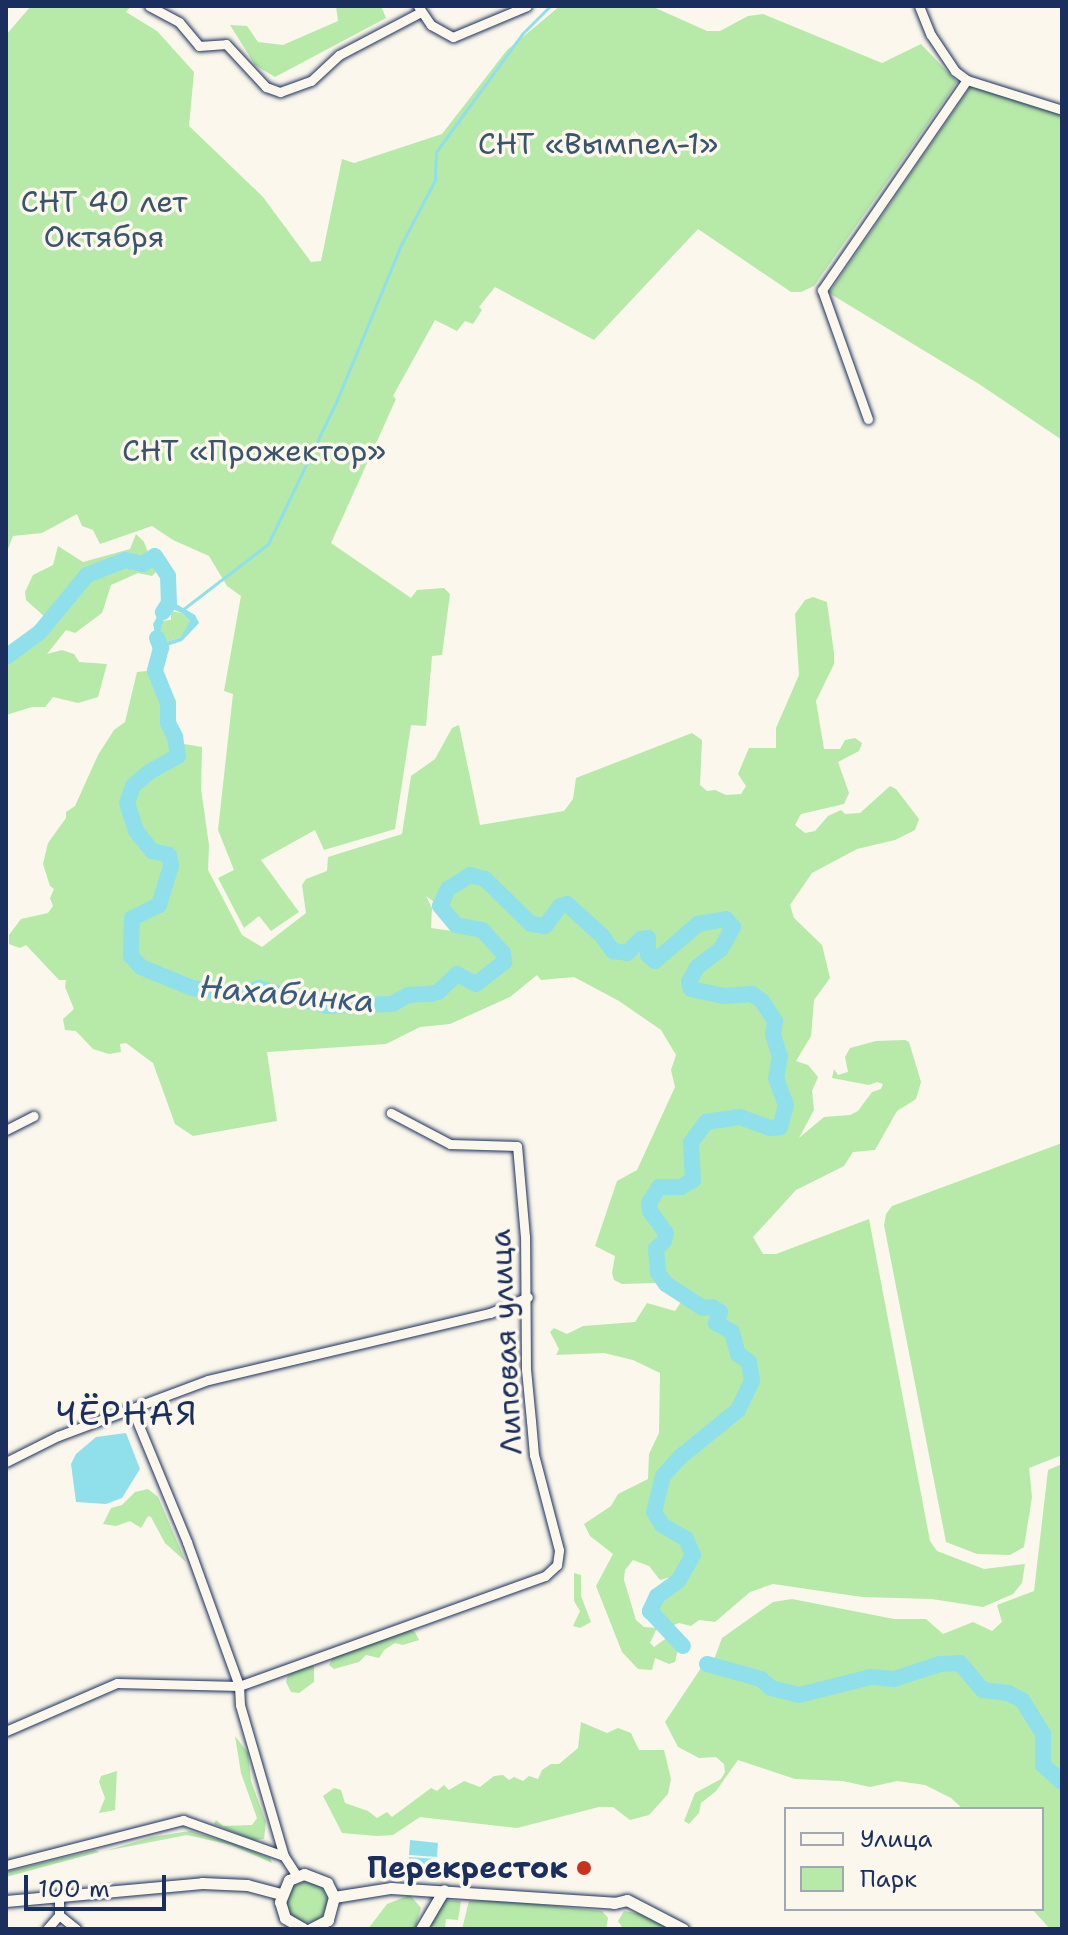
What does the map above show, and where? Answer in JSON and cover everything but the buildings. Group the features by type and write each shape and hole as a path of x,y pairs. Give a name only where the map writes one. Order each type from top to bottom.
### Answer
{"street":[{"path":"149,6 179,22 199,46 226,44 266,87 280,92 311,81 339,55 420,9 431,25 453,37 527,6"},
{"path":"919,6 946,61 967,80 1062,110"},
{"path":"868,419 822,290 967,80"},
{"name":"Липовая улица","path":"239,1686 554,1569 559,1550 534,1455 526,1369 528,1297 517,1146 450,1144 391,1113"},
{"path":"6,1130 34,1116"},
{"path":"6,1462 58,1436 208,1380 490,1313 528,1297"},
{"path":"132,1409 187,1542 239,1686 240,1705 284,1856 297,1876"},
{"path":"6,1731 117,1683 239,1686"},
{"path":"6,1865 183,1820 284,1856"},
{"path":"297,1876 281,1894 281,1910 302,1929 328,1920 334,1897"},
{"path":"297,1876 320,1878 334,1897"},
{"path":"6,1901 202,1883 247,1885 281,1894"},
{"path":"334,1897 391,1888 614,1903 627,1900 644,1906 683,1929"},
{"path":"421,1929 444,1890"},
{"path":"47,1929 59,1915 59,1894"},
{"path":"59,1915 76,1929"}],"green space":[{"path":"31,6 131,6 126,12 157,31 194,72 189,126 263,197 311,262 321,261 342,159 354,163 442,134 507,50 560,6 651,6 707,31 720,31 748,16 763,14 882,63 921,44 957,82 814,286 801,292 791,292 698,229 594,340 495,287 479,307 482,310 473,324 465,321 457,331 435,320 393,396 396,399 331,543 411,598 417,590 444,588 450,594 442,655 432,656 426,726 411,725 395,829 324,850 315,830 261,860 299,912 271,931 259,916 244,928 218,878 234,870 218,830 233,694 224,691 241,596 227,586 209,556 173,540 152,526 100,544 93,530 82,526 77,514 42,533 13,536 6,554 6,35"},
{"path":"336,6 381,6 386,18 275,77 255,65 230,25 247,26 258,42 283,45 338,21"},
{"path":"971,86 1062,113 1062,440 979,384 829,293"},
{"path":"136,534 144,542 156,572 152,576 138,573 111,585 102,613 75,633 66,630 47,654 62,650 74,654 79,662 107,664 98,697 78,703 53,697 45,707 32,707 6,715 6,656 30,646 31,630 38,627 45,632 49,627 47,619 26,600 25,592 33,575 53,565 58,546 83,562 130,549"},
{"path":"813,597 827,602 834,653 834,664 816,701 824,749 840,749 845,740 855,738 862,743 859,751 838,762 849,793 844,804 801,814 795,825 805,833 815,831 828,816 841,810 845,814 860,813 890,786 896,789 919,819 915,830 895,840 857,849 812,873 790,905 794,918 822,945 830,978 814,1000 811,1036 796,1061 808,1065 818,1077 812,1091 814,1110 799,1138 824,1117 850,1115 858,1111 872,1092 881,1089 883,1084 877,1082 869,1085 832,1078 834,1069 838,1075 848,1072 845,1057 850,1048 876,1041 905,1040 909,1042 921,1082 916,1099 897,1111 875,1150 853,1152 844,1166 796,1190 753,1237 763,1254 776,1254 869,1219 930,1541 937,1551 984,1569 1025,1564 1022,1583 1013,1594 983,1607 932,1599 862,1597 773,1584 750,1592 715,1622 699,1620 691,1626 679,1623 664,1629 659,1626 655,1613 681,1574 660,1580 649,1566 633,1560 625,1570 624,1580 636,1620 644,1627 657,1628 650,1643 654,1647 668,1637 674,1640 678,1649 675,1662 669,1664 655,1658 652,1670 638,1669 622,1652 596,1586 613,1554 590,1536 584,1524 611,1506 618,1494 648,1479 649,1454 659,1433 660,1373 633,1360 604,1353 556,1355 559,1349 550,1332 554,1328 567,1334 583,1326 635,1322 647,1303 675,1311 681,1302 656,1283 622,1284 614,1280 615,1256 595,1246 617,1181 637,1170 675,1087 671,1070 676,1055 661,1030 619,1001 574,977 541,980 537,975 510,997 450,1024 420,1027 386,1044 267,1052 277,1121 193,1136 175,1124 153,1063 126,1043 120,1044 121,1052 109,1054 93,1049 76,1031 65,1030 63,1019 74,1009 65,987 66,980 59,980 26,945 20,948 9,944 9,935 21,919 48,913 53,906 50,898 54,889 50,886 43,864 48,843 66,818 66,812 75,806 98,755 114,730 125,722 137,672 147,671 155,683 166,706 160,720 172,742 202,747 201,789 209,845 208,870 242,935 262,947 306,913 302,885 306,879 327,871 328,857 402,834 411,776 435,759 452,728 459,725 480,825 564,811 573,799 576,778 692,733 702,740 700,785 707,791 741,794 746,786 738,774 749,748 776,748 776,728 799,675 795,614 805,600","holes":["426,896 434,902 441,900 442,909 464,924 460,932 431,928 432,908"]},
{"path":"171,611 182,613 190,621 181,637 164,643 159,636 162,621 171,620"},
{"path":"1062,1143 1062,1455 1029,1468 1032,1497 1024,1547 1010,1555 977,1554 946,1542 884,1225 886,1214 892,1206"},
{"path":"1062,1464 1062,1929 1050,1929 1034,1911 1044,1911 1044,1807 961,1807 951,1798 925,1785 897,1781 870,1787 843,1781 795,1779 738,1760 716,1791 701,1803 699,1813 689,1824 684,1821 695,1793 721,1779 725,1772 724,1764 716,1757 699,1758 678,1747 665,1722 701,1668 712,1665 722,1638 773,1602 792,1599 894,1619 926,1619 943,1634 973,1622 992,1631 1002,1622 997,1605 1034,1591 1048,1470"},
{"path":"148,1489 158,1497 186,1562 165,1543 151,1517 148,1516 141,1528 130,1521 116,1526 103,1524 111,1508 122,1505 135,1492"},
{"path":"574,1573 581,1575 581,1596 591,1622 580,1628 573,1626 580,1611 574,1601"},
{"path":"410,1630 419,1640 403,1645 395,1643 384,1650 379,1658 366,1655 359,1662 334,1669 329,1665 334,1655"},
{"path":"309,1664 314,1666 314,1682 299,1693 291,1692 286,1682 288,1675"},
{"path":"581,1722 607,1733 618,1728 631,1733 639,1750 664,1750 671,1779 668,1794 649,1815 630,1820 613,1807 599,1807 517,1828 420,1817 393,1835 377,1836 342,1833 323,1796 334,1788 341,1790 345,1803 368,1811 377,1818 387,1812 392,1817 431,1788 437,1791 444,1785 449,1790 464,1781 480,1787 494,1776 503,1775 509,1780 514,1777 523,1781 529,1776 538,1779 542,1770 551,1764 559,1764 578,1748"},
{"path":"235,1736 248,1753 251,1781 266,1822 264,1839 253,1840 214,1824 216,1820 223,1826 252,1825 257,1818 241,1773"},
{"path":"117,1771 115,1810 99,1813 105,1798 99,1782 101,1776"},
{"path":"190,1831 270,1858 272,1863 231,1845 187,1835 105,1851 152,1837"},
{"path":"95,1850 99,1852 6,1877 6,1872"},
{"path":"307,1882 321,1888 327,1902 321,1916 307,1922 293,1916 287,1902 293,1888"},
{"path":"410,1895 421,1908 415,1929 368,1929 387,1904"},
{"path":"444,1900 461,1901 458,1920 446,1919 445,1928 429,1926"},
{"path":"498,1900 602,1911 608,1918 606,1929 462,1929 469,1901"},
{"path":"624,1911 648,1915 672,1929 622,1927 618,1921"}],"water":[{"path":"170,593 173,602 195,615 199,623 182,641 167,646 160,658 153,624","holes":["167,607 182,613 190,621 181,637 164,643 159,636"]},
{"path":"126,1433 140,1469 122,1498 106,1504 76,1502 71,1464 76,1454 96,1437"},
{"path":"410,1840 438,1843 437,1857 409,1855"},
{"path":"409,1857 437,1859 436,1873 408,1871"}],"waterway":[{"path":"182,610 268,544 337,400 401,245 435,180 436,152 522,34 550,6"},
{"name":"Нахабинка","path":"6,657 40,632 87,575 125,560 143,564 155,556 168,576 169,603 163,612"},
{"name":"Нахабинка","path":"157,638 161,648 155,671 168,703 168,723 175,737 178,756 149,772 133,786 127,803 136,831 152,851 169,855 171,866 159,905 132,918 131,956 141,967 192,988 241,995 259,988 327,1006 392,1004 408,995 438,992 457,974 476,984 504,962 503,953 482,930 456,925 440,906 448,889 470,875 485,879 531,924 545,926 560,906 567,904 602,936 613,951 627,953 641,939 648,938 648,955 655,961 698,924 726,919 733,927 721,949 697,967 689,982 691,989 724,996 752,994 762,1001 775,1021 773,1035 780,1056 776,1078 786,1105 780,1127 770,1128 740,1117 706,1122 691,1143 693,1180 681,1187 659,1187 649,1203 650,1211 666,1233 664,1241 656,1249 658,1273 666,1284 703,1308 712,1307 720,1312 716,1323 732,1332 738,1354 749,1362 752,1381 738,1410 680,1457 663,1476 654,1512 662,1525 686,1539 693,1555 678,1581 657,1596 650,1611 683,1646"},
{"name":"Нахабинка","path":"707,1664 761,1679 771,1688 799,1695 871,1677 894,1679 940,1664 960,1663 983,1690 1008,1693 1022,1700 1043,1734 1043,1765 1062,1782"}],"place":[{"name":"Перекресток","path":"584,1868"}],"district":[{"name":"ЧЁРНАЯ","path":"127,1414"}],"park label":[{"name":"СНТ «Вымпел-1»","path":"598,144"},
{"name":"СНТ 40 лет Октября","path":"104,219"},
{"name":"СНТ «Прожектор»","path":"254,451"}]}
